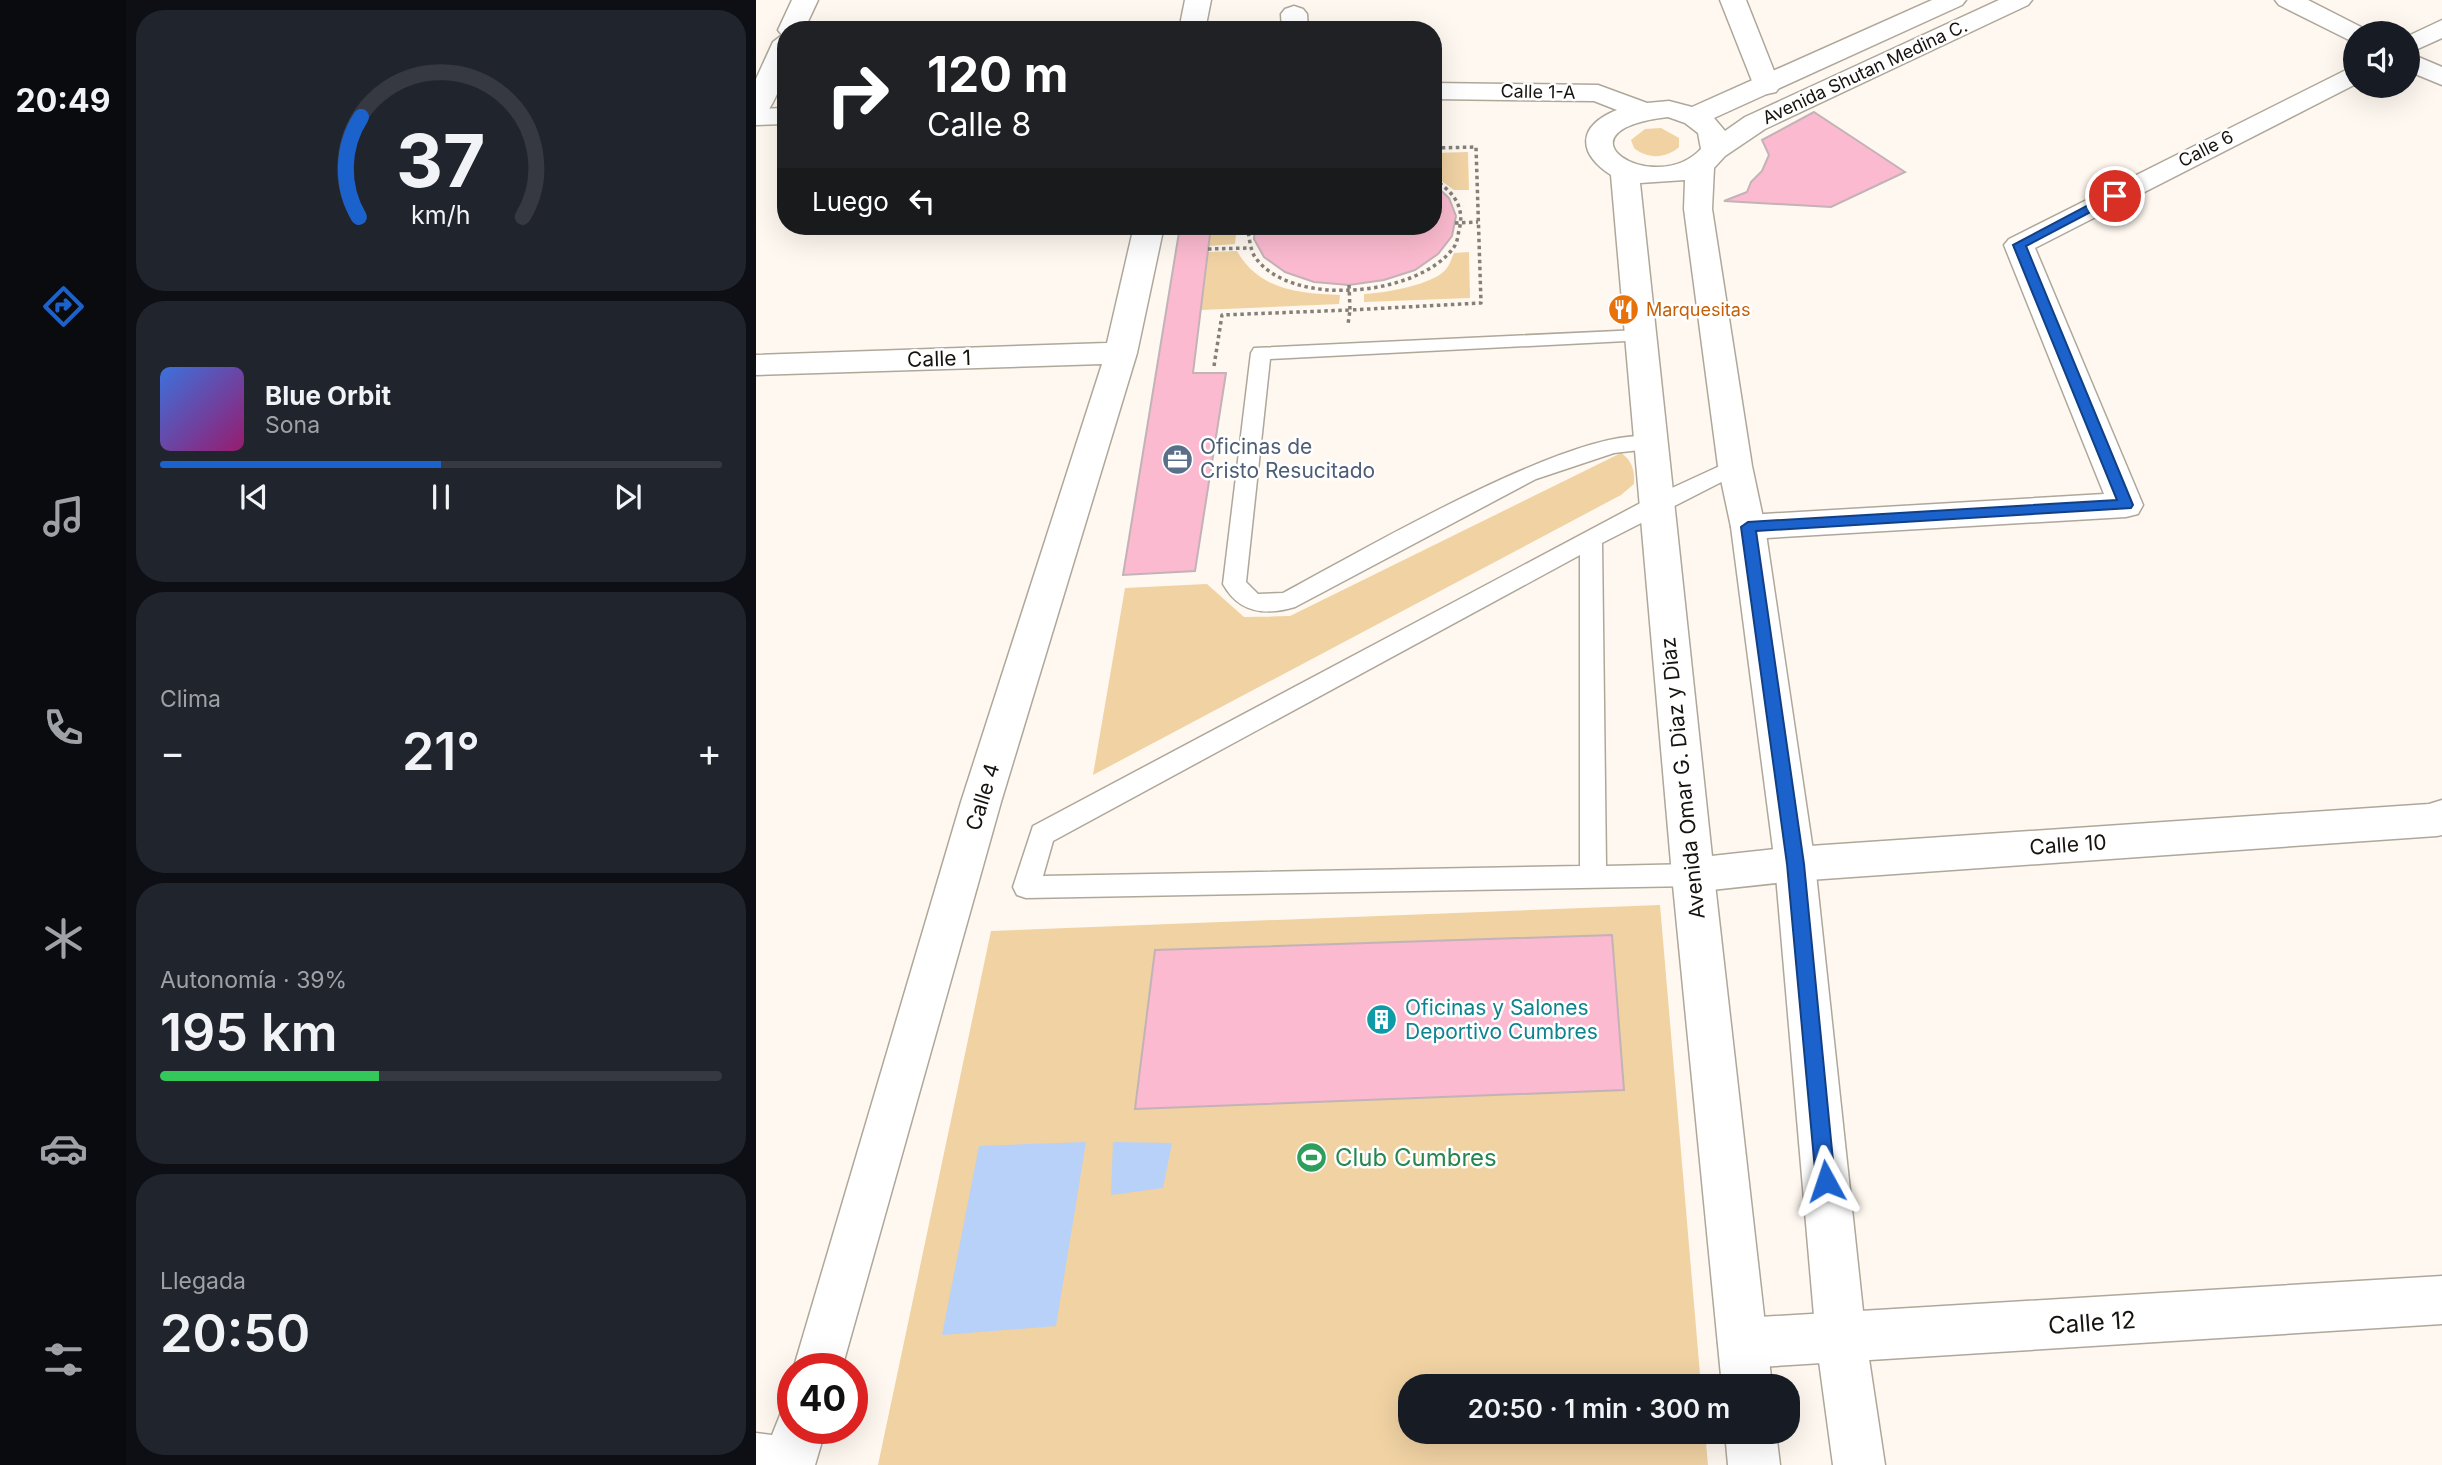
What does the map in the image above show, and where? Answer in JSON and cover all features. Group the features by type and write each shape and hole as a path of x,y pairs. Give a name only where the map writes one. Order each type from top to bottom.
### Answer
{"street":[{"path":"795,21 805,0"},
{"path":"1194,21 1198,0"},
{"path":"1733,0 1767,86"},
{"name":"Avenida Shutan Medina C.","path":"1695,117 1953,0"},
{"name":"Avenida Shutan Medina C.","path":"1708,158 1755,123 2019,0"},
{"path":"2288,0 2343,28"},
{"path":"2420,40 2442,28"},
{"path":"756,108 777,62"},
{"path":"2420,67 2442,78"},
{"name":"Calle 6","path":"1748,527 2126,505 2019,245 2343,80"},
{"name":"Calle 1-A","path":"1442,91 1598,93 1640,110"},
{"path":"1708,158 1664,175 1625,170 1602,155 1597,144 1599,134 1616,118 1640,110 1669,109 1695,117 1709,126 1716,137 1708,158 1698,209 1735,466 1748,527 1795,864 1841,1339 1859,1465"},
{"path":"756,117 777,116"},
{"name":"Avenida Omar G. Diaz y Diaz","path":"1625,170 1693,875 1745,1365"},
{"name":"Calle 4","path":"821,1353 981,802 1121,353 1148,235"},
{"name":"Calle 1","path":"756,365 1121,353"},
{"name":"Calle 10","path":"1693,875 1795,864 2437,820 2442,816"},
{"name":"Calle 12","path":"1745,1365 1841,1339 2442,1300"},
{"path":"756,1459 789,1464 795,1444"},
{"path":"1752,1444 1754,1465"}],"lane":[{"path":"1639,336 1261,353 1234,584 1253,603 1287,601 1528,474 1612,446 1650,443"},
{"path":"1693,875 1027,887 1042,834 1656,504 1735,466"},
{"path":"1591,540 1593,878"}],"path":[{"path":"1349,285 1350,310 1480,303 1476,147 1442,148"},
{"path":"1248,235 1249,248 1256,260 1272,273 1294,284 1321,290 1378,288 1405,281 1429,270 1447,255 1459,239 1463,223 1461,208 1453,195 1442,186"},
{"path":"1455,223 1478,222"},
{"path":"1208,249 1249,248"}],"shaded area":[{"path":"1661,128 1679,138 1679,147 1674,151 1651,156 1634,148 1631,140 1645,129"},
{"path":"1468,152 1469,190 1454,190 1442,181 1442,153"},
{"path":"1210,235 1236,235 1235,244 1209,246"},
{"path":"1237,251 1256,274 1268,282 1309,293 1340,295 1339,304 1201,310 1208,252"},
{"path":"1469,252 1470,298 1364,302 1364,294 1396,290 1432,279 1447,268 1454,253"},
{"path":"1621,453 1630,462 1634,484 1621,495 1093,775 1125,588 1207,584 1244,617 1290,616"},
{"name":"Club Cumbres","path":"1660,905 1700,1374 1398,1374 1398,1444 1706,1444 1708,1465 878,1465 991,931"}],"water":[{"path":"1086,1142 1056,1326 942,1335 979,1146"},
{"path":"1113,1142 1172,1143 1163,1188 1111,1195"}],"building":[{"path":"1814,112 1905,172 1831,207 1724,201 1747,192 1751,182 1762,171 1769,155 1762,140"},
{"path":"1442,191 1449,198 1456,216 1452,236 1438,254 1415,270 1384,280 1349,285 1314,282 1285,272 1264,257 1254,235 1442,235"},
{"name":"Oficinas de Cristo Resucitado","path":"1179,235 1210,235 1193,373 1226,373 1195,571 1123,575"},
{"name":"Oficinas y Salones Deportivo Cumbres","path":"1612,935 1624,1090 1135,1109 1155,950"}],"place":[{"name":"Marquesitas","path":"1623,310"},
{"name":"Oficinas de Cristo Resucitado","path":"1177,459"},
{"name":"Oficinas y Salones Deportivo Cumbres","path":"1382,1020"},
{"name":"Club Cumbres","path":"1312,1158"}],"route":[{"path":"1826,1181 1795,864 1748,527 2126,505 2019,245 2115,196"}]}
